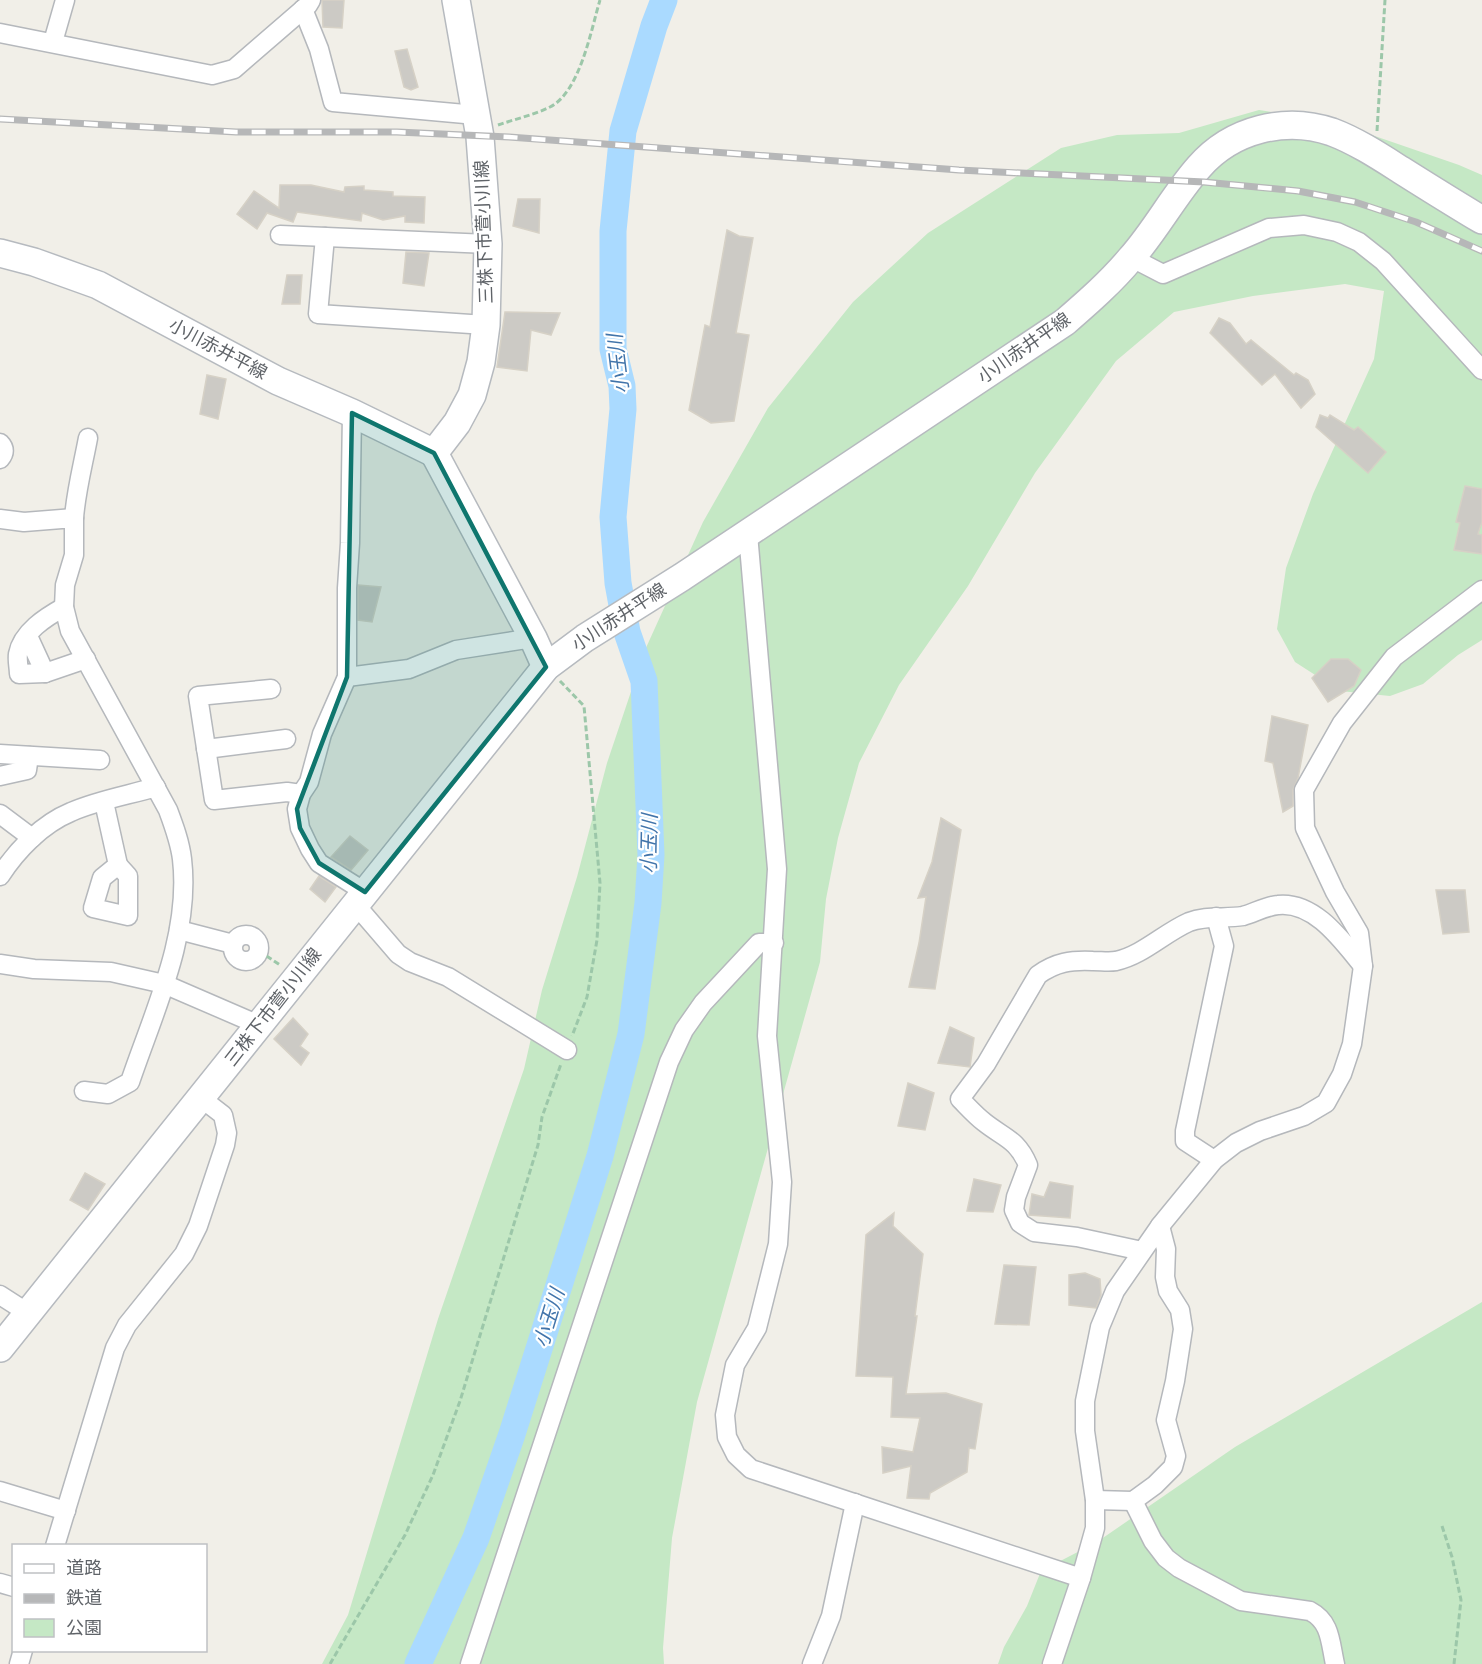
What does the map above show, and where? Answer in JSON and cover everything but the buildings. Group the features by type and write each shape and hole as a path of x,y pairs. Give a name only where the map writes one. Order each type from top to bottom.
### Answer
{"main road":[{"name":"三株下市萱小川線","path":"434,453 457,423 471,395 482,362 486,325 488,244 477,121 456,0"},
{"name":"小川赤井平線","path":"546,667 585,638 748,534 1065,322 1094,298 1131,258 1199,166 1222,146 1248,132 1276,126 1301,126 1332,132 1375,154 1482,220"},
{"name":"小川赤井平線","path":"0,253 34,262 99,285 278,381 352,413 434,453"},
{"path":"434,453 533,638 546,667"},
{"name":"三株下市萱小川線","path":"0,1348 546,667"}],"street":[{"path":"53,42 65,0"},
{"path":"0,33 212,75 234,69 307,5 333,102 477,121"},
{"path":"1131,258 1162,274 1269,228 1304,225 1337,232 1359,242 1383,261 1482,370"},
{"path":"280,236 488,244"},
{"path":"325,237 318,314 486,325"},
{"path":"352,413 350,543 346,588 347,677 322,734 309,782 301,794 297,808 300,828 309,849 319,863 360,898 398,954 410,962 448,977 567,1050"},
{"path":"84,1091 108,1094 130,1082 164,984 183,907 182,858 168,810 70,631 64,607 65,585 74,555 76,491 88,438"},
{"path":"0,443 4,448 4,454 0,459"},
{"path":"0,519 44,522 74,518"},
{"path":"748,534 777,869 767,1036 782,1182 778,1244 757,1328 735,1365 725,1415 727,1437 736,1455 751,1469 1081,1578"},
{"path":"1052,1664 1095,1528 1095,1500 1085,1431 1085,1401 1100,1327 1115,1291 1160,1226 1214,1160 1236,1143 1260,1131 1304,1116 1326,1102 1342,1074 1352,1044 1363,966 1359,933 1335,892 1305,828 1304,790 1342,723 1394,657 1482,590"},
{"path":"64,607 41,620 28,636 45,673 86,660"},
{"path":"347,677 410,669 456,650 533,638"},
{"path":"271,689 198,696 214,800 287,792 301,794"},
{"path":"206,749 286,739"},
{"path":"0,754 100,760"},
{"path":"0,776 27,770 29,756"},
{"path":"0,876 32,838 48,825 71,812 156,787"},
{"path":"104,802 118,865"},
{"path":"0,814 32,838"},
{"path":"1142,1251 1077,1237 1034,1232 1020,1223 1014,1210 1016,1197 1028,1165 1025,1156 1013,1141 984,1122 960,1099 986,1065 1038,975 1049,967 1072,960 1116,961 1134,954 1187,923 1200,918 1242,916 1278,904 1293,906 1330,926 1363,966"},
{"path":"1214,1160 1185,1141 1185,1131 1224,946 1216,917"},
{"path":"179,930 233,944 234,954 240,960 250,961 259,951"},
{"path":"470,1664 669,1062 684,1030 703,1002 759,943 774,943"},
{"path":"0,964 34,969 111,972 164,984 259,1025"},
{"path":"55,1544 115,1348 127,1325 184,1254 198,1226 225,1145 226,1124 223,1115 201,1098"},
{"path":"1095,1500 1133,1501 1155,1485 1173,1467 1176,1456 1166,1420 1183,1329 1180,1310 1168,1291 1165,1277 1166,1249 1160,1226"},
{"path":"0,1295 28,1313"},
{"path":"0,1491 66,1511"},
{"path":"1133,1501 1153,1541 1166,1558 1179,1568 1240,1600 1310,1611 1318,1615 1326,1624 1335,1664"},
{"path":"812,1664 831,1616 855,1503"}],"path":[{"path":"477,121 495,125 550,107 561,99 580,70 600,0"},
{"path":"1375,154 1385,0"},
{"path":"330,1664 405,1535 433,1474 460,1401 538,1145 542,1117 587,996 597,940 600,883 584,706 546,667"},
{"path":"259,951 270,957 295,979"},
{"path":"1442,1526 1452,1557 1461,1600 1454,1664"}],"highlighted area":[{"path":"352,413 434,453 546,667 365,892 319,863 300,828 297,809 347,677"}],"green space":[{"path":"1259,110 1334,122 1482,175 1482,640 1458,655 1423,684 1390,696 1340,691 1295,662 1277,629 1286,568 1313,494 1374,359 1384,291 1345,284 1253,296 1174,312 1116,361 1035,473 968,586 899,685 859,763 838,838 826,899 820,962 697,1402 672,1538 663,1648 664,1664 322,1664 348,1615 438,1319 524,1069 542,990 577,877 607,763 645,650 703,522 768,408 853,302 928,233 1061,148 1117,135 1179,133"},
{"path":"1482,1302 1482,1664 998,1664 1004,1647 1027,1606 1041,1571 1097,1542 1235,1447"}],"waterway":[{"name":"小玉川","path":"418,1664 476,1538 512,1434 600,1156 631,1034 648,903 651,855 644,681 627,632 618,583 613,517 623,409 622,386 613,349 613,231 623,131 664,0"}],"railway":[{"path":"0,119 236,132 397,132 509,137 959,170 1204,182 1298,191 1355,202 1416,222 1482,251"}]}
